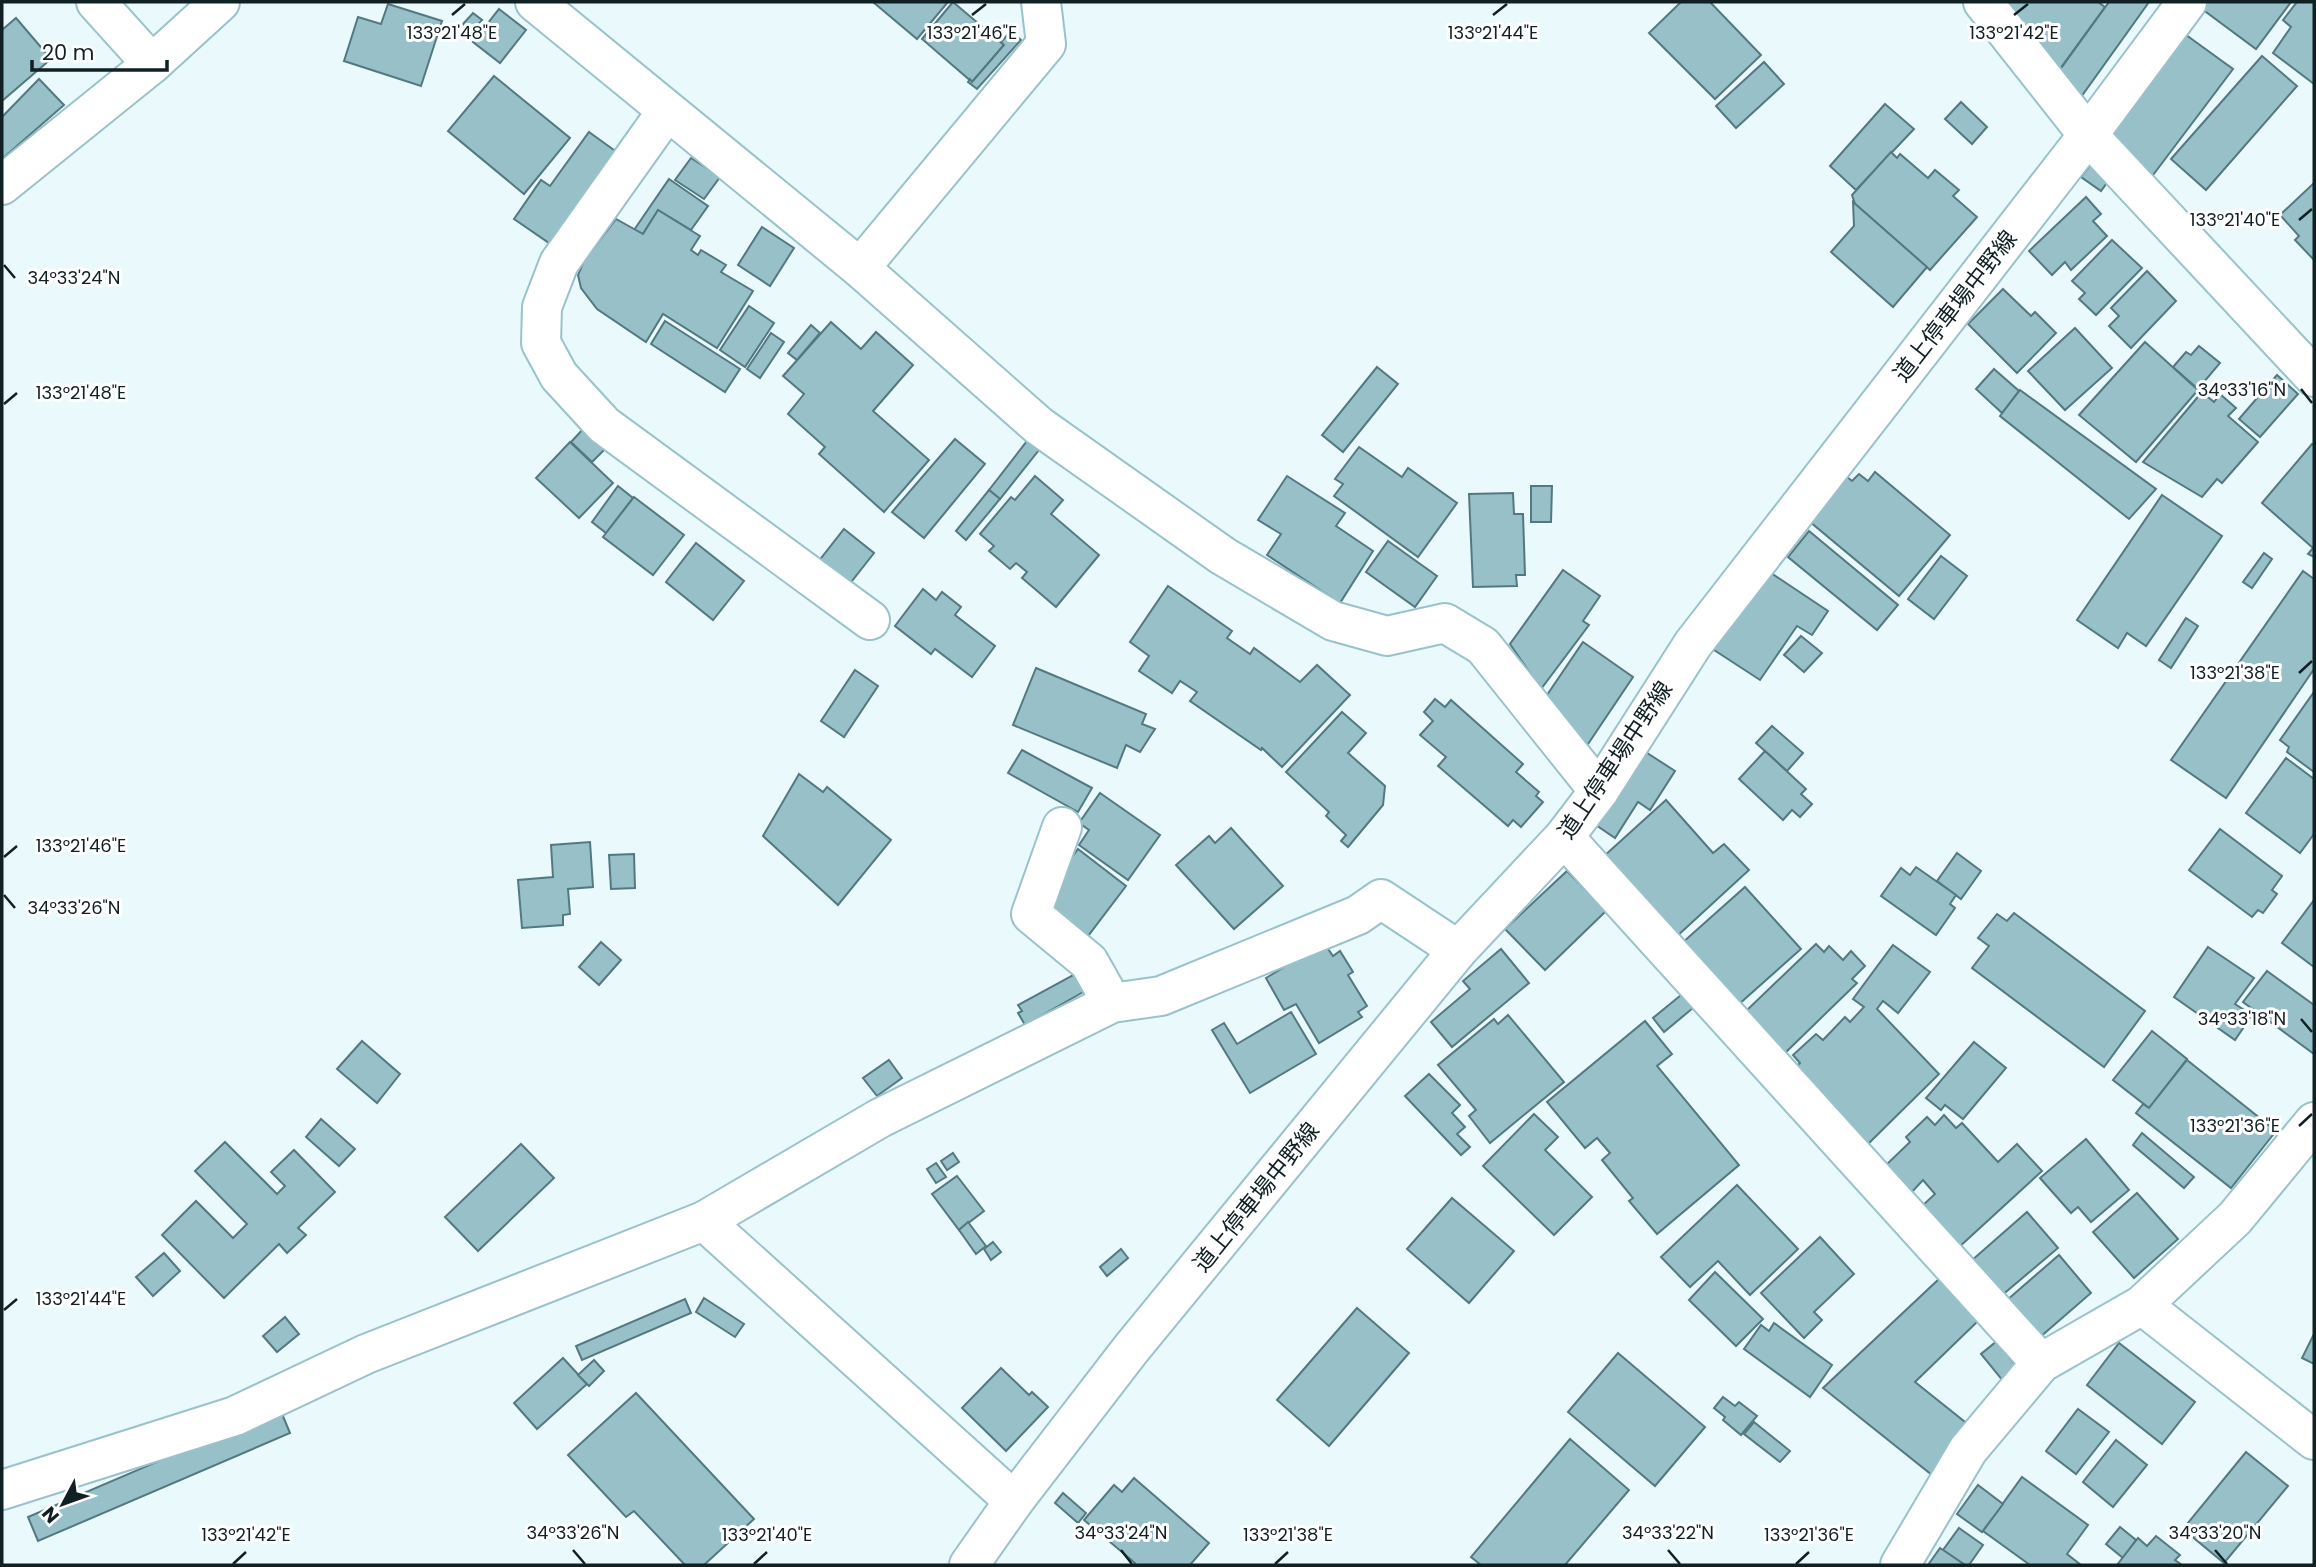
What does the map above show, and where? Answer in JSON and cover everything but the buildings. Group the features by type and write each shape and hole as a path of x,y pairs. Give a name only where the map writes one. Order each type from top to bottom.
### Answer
{"street":[{"path":"96,2 152,65"},
{"path":"2,185 152,65 220,2"},
{"path":"535,2 860,268 1039,426 1223,556 1333,621 1387,636 1445,623 1483,646 1599,791"},
{"path":"860,268 1046,44 1041,2"},
{"path":"1983,2 2088,135 2314,377"},
{"name":"道上停車場中野線","path":"969,1565 1014,1501 1131,1349 1458,950 1564,837 1599,791 1693,644 2088,135 2187,2"},
{"path":"667,111 559,263 542,307 541,343 559,376 604,425 870,620"},
{"path":"1062,827 1031,914 1089,962 1112,1003"},
{"path":"1564,837 2041,1363"},
{"path":"2,1490 235,1416 366,1354 704,1221 880,1118 1112,1003 1161,996 1358,915 1381,899 1458,950"},
{"path":"1900,1565 1968,1450 2041,1363 2142,1305 2235,1218 2314,1122"},
{"path":"704,1221 1014,1501"},
{"path":"2142,1305 2314,1440"}]}
